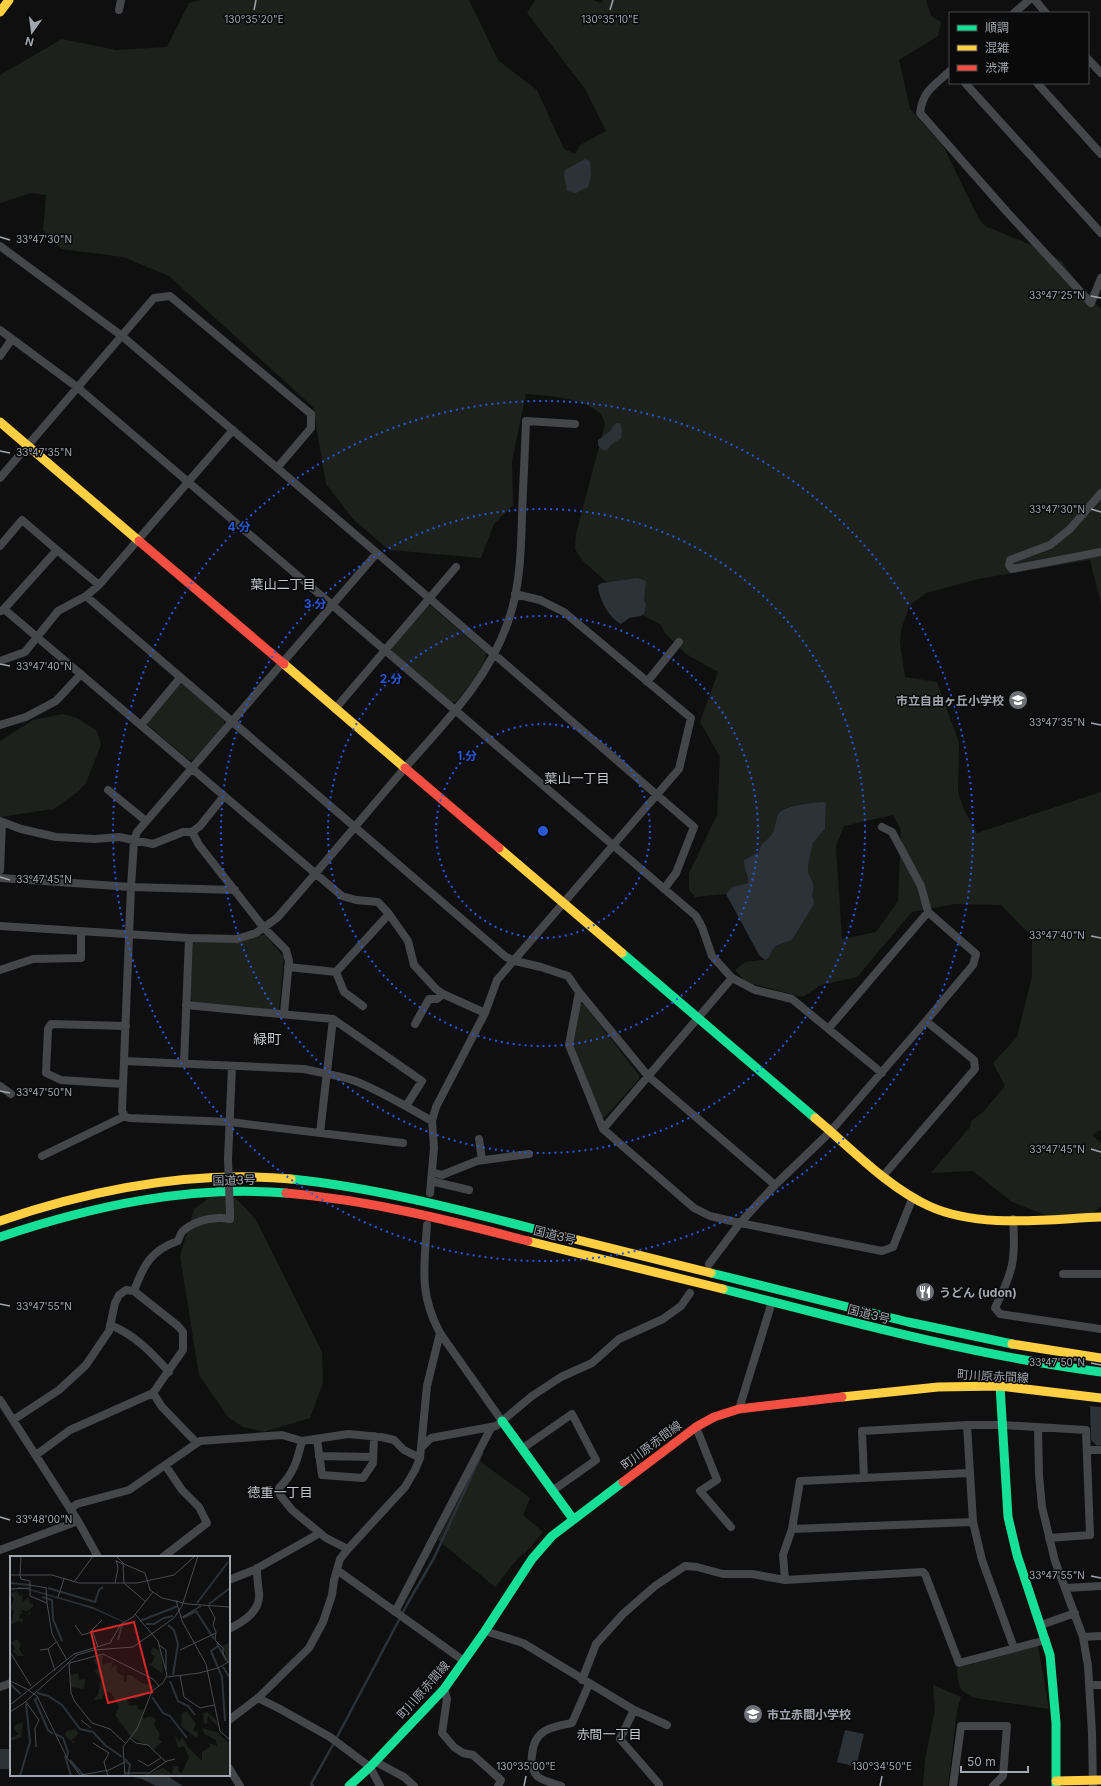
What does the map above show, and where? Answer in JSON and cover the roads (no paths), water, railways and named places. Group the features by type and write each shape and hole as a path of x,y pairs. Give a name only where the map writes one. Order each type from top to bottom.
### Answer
{"main road":[{"path":"0,12 8,0"},
{"path":"0,422 883,1176 913,1197 930,1206 946,1212 977,1218 1013,1219 1101,1217"},
{"name":"国道3号","path":"0,1222 39,1208 115,1189 182,1180 255,1177 318,1182 380,1192 439,1205 975,1338 1101,1358"},
{"name":"国道3号","path":"0,1236 81,1211 152,1198 220,1192 286,1193 325,1196 403,1210 956,1347 1069,1368 1101,1372"},
{"name":"町川原赤間線","path":"349,1786 373,1764 444,1689 485,1631 532,1559 552,1536 696,1427 714,1417 739,1409 938,1386 1000,1386 1101,1398"},
{"path":"1000,1386 1006,1492 1012,1537 1042,1624 1050,1656 1056,1723 1056,1784 1096,1782"},
{"path":"502,1422 523,1448 573,1519"}],"street":[{"path":"119,10 121,0"},
{"path":"1015,12 1029,0"},
{"path":"1035,0 1045,12"},
{"path":"1089,60 1101,73"},
{"path":"949,72 926,93 920,113 1007,212 1091,303 1101,278"},
{"path":"966,84 1101,233"},
{"path":"1038,84 1101,154"},
{"path":"0,246 122,336 658,794 694,827 676,873 664,889"},
{"path":"0,478 154,298 170,296 311,414 311,428 277,468"},
{"path":"0,330 77,388 696,916 702,926 712,956 732,978 755,990 792,999 882,1073"},
{"path":"0,356 12,339"},
{"path":"0,926 130,935 237,939 264,928 277,918 405,768 456,712 476,685 494,654 508,622 515,594 521,538 526,421 575,424"},
{"path":"0,661 25,652 58,611 86,596 99,585 233,430"},
{"path":"1101,493 1065,533 1050,545 1010,560 1009,565 1012,569 1101,552"},
{"path":"0,546 22,520 99,585"},
{"path":"57,550 2,610 38,637 342,896 356,900 378,902 408,941 414,965 436,989 443,994 485,1013"},
{"path":"125,1116 122,1111 131,886 134,841 137,832 377,553"},
{"path":"335,709 456,568"},
{"path":"430,1193 434,1148 432,1121 436,1107 485,1013 497,980 515,961 679,769 691,718 564,612 540,600 515,594"},
{"path":"86,596 506,957 515,961 542,966 568,976 579,992 648,1076 775,1186"},
{"path":"647,682 679,642"},
{"path":"0,725 26,716 56,701 81,674"},
{"path":"141,725 180,678"},
{"path":"108,790 146,822"},
{"path":"0,870 1,821 22,829 56,837 95,839 119,837 153,844 183,832 192,832 200,826 224,796"},
{"path":"708,1264 740,1223 830,1132 926,1022 973,965 976,954 928,912 921,886 892,832 882,827"},
{"path":"192,832 199,845 264,928 286,950 289,960 284,1014"},
{"path":"0,878 131,886 235,890"},
{"path":"829,1028 928,912"},
{"path":"336,972 388,914"},
{"path":"0,970 33,959 81,958 81,932"},
{"path":"184,1064 189,938"},
{"path":"288,967 336,972"},
{"path":"336,972 344,992 363,1006"},
{"path":"603,1129 732,978"},
{"path":"579,992 569,1045 603,1129 694,1208 710,1216 740,1223 882,1251 893,1246 913,1197"},
{"path":"415,1024 429,999 437,999 443,994"},
{"path":"186,1005 334,1018 422,1081 406,1106"},
{"path":"320,1133 334,1018"},
{"path":"883,1176 975,1069 974,1060 926,1022"},
{"path":"123,1084 61,1080 46,1073 48,1029 51,1024 126,1026"},
{"path":"124,1062 304,1069 355,1081 406,1106 432,1121"},
{"path":"134,1291 142,1270 150,1258 165,1245 178,1241 182,1230 205,1219 223,1217 230,1219 228,1159 232,1067"},
{"path":"0,1086 11,1094"},
{"path":"42,1156 125,1116 230,1122 403,1142"},
{"path":"479,1139 482,1160"},
{"path":"432,1172 442,1175 459,1167 482,1160 529,1154"},
{"path":"431,1181 469,1190"},
{"path":"1013,1219 1015,1247 1014,1261 1011,1274 995,1308 1000,1314 1101,1329"},
{"path":"427,1225 424,1278 427,1305 440,1333 502,1422"},
{"path":"1063,1274 1101,1274"},
{"path":"13,1420 59,1390 80,1370 109,1331 118,1295 126,1290 134,1291 178,1326 183,1332 183,1350 153,1393 70,1430 36,1455"},
{"path":"422,1447 431,1438 491,1428 502,1422 532,1396 561,1377 592,1364 619,1339 663,1319 681,1306 690,1292"},
{"path":"739,1409 772,1302"},
{"path":"110,1325 125,1331 150,1351 168,1372"},
{"path":"230,1719 258,1698 309,1648 322,1622 332,1595 340,1559 405,1487 415,1470 420,1458 422,1447 427,1386 440,1333"},
{"path":"153,1393 162,1407 194,1440"},
{"path":"0,1400 78,1521 97,1556"},
{"path":"523,1448 572,1414 596,1460 552,1491"},
{"path":"967,1425 973,1522 982,1560 1014,1648"},
{"path":"864,1478 862,1431 967,1425 1002,1425 1086,1430 1090,1535 1049,1538"},
{"path":"696,1427 717,1480 700,1491 731,1527"},
{"path":"395,1612 491,1428"},
{"path":"1038,1428 1039,1476 1042,1507 1056,1561 1083,1636 1097,1733 1096,1782"},
{"path":"70,1509 77,1504 129,1490 200,1441 282,1435 302,1441 348,1434 374,1436 394,1440 404,1450 420,1458"},
{"path":"317,1439 322,1475 363,1478 373,1463 374,1436"},
{"path":"302,1441 297,1462 290,1477 279,1488 280,1495 292,1510 326,1538 348,1549"},
{"path":"1087,1450 1101,1450"},
{"path":"319,1456 373,1457"},
{"path":"164,1556 207,1523 199,1508 182,1490 165,1465"},
{"path":"785,1580 783,1555 792,1529 800,1481 969,1473"},
{"path":"0,1550 78,1521"},
{"path":"792,1529 973,1522"},
{"path":"230,1580 256,1568 320,1533"},
{"path":"560,1786 538,1777 531,1763 534,1741 540,1733 549,1729 572,1724 586,1682 596,1644 614,1624 655,1586 685,1566 697,1567 723,1574 752,1574 785,1580 923,1572 959,1663 1046,1640"},
{"path":"230,1628 251,1614 258,1606 260,1594 257,1583 256,1568"},
{"path":"337,1570 464,1661"},
{"path":"1066,1588 1101,1586"},
{"path":"1042,1624 1075,1613"},
{"path":"485,1631 523,1643 634,1710 667,1725"},
{"path":"1083,1636 1101,1636"},
{"path":"0,1687 10,1683"},
{"path":"1090,1685 1101,1684"},
{"path":"444,1689 447,1699 442,1733 454,1747 473,1755 501,1780 500,1785"},
{"path":"258,1698 330,1737 373,1764 404,1777 414,1786"},
{"path":"634,1710 620,1739 659,1784 659,1786"},
{"path":"953,1786 962,1726 1006,1726 1003,1776 993,1786"},
{"path":"373,1764 380,1786"},
{"path":"230,1770 240,1786"}],"waterway":[{"path":"336,1739 409,1601 434,1558 482,1453"},
{"path":"313,1786 311,1784 334,1743"}],"place":[{"name":"市立自由ヶ丘小学校","path":"1018,700"},
{"name":"うどん (udon)","path":"925,1292"},
{"name":"市立赤間小学校","path":"753,1714"}],"district":[{"name":"葉山二丁目","path":"283,584"},
{"name":"葉山一丁目","path":"577,778"},
{"name":"緑町","path":"267,1038"},
{"name":"徳重一丁目","path":"280,1492"},
{"name":"赤間一丁目","path":"609,1734"}]}
